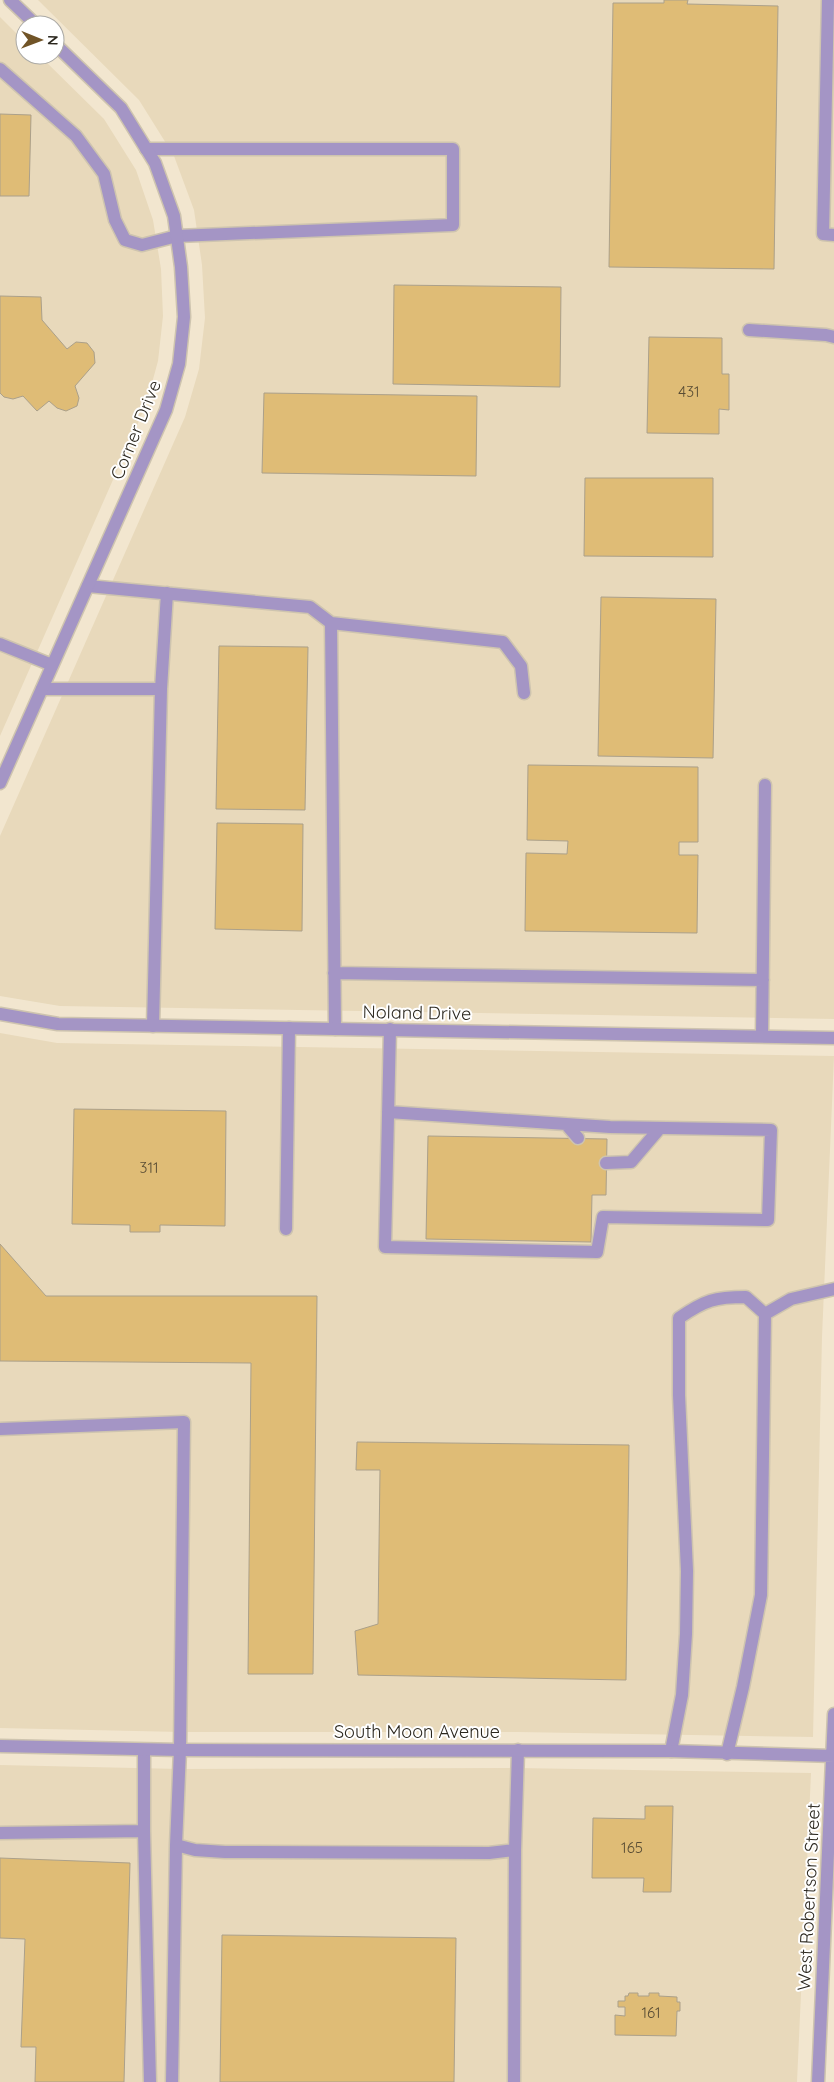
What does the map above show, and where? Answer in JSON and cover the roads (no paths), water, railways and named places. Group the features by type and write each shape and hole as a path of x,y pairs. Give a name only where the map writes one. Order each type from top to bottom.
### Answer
{"street":[{"path":"10,0 26,15"},
{"path":"828,0 823,234 834,235"},
{"name":"Corner Drive","path":"0,783 166,410 179,364 184,317 181,267 174,216 155,164 121,108 65,54"},
{"path":"0,69 76,136 104,174 115,220 125,240 142,245 177,236 453,225 453,149 146,149"},
{"path":"749,330 834,337"},
{"path":"88,586 310,607 331,623 503,642 520,666 524,693"},
{"path":"153,1026 161,689 167,593"},
{"path":"331,623 335,1029"},
{"path":"0,644 52,665"},
{"path":"42,689 161,689"},
{"path":"762,1036 765,785"},
{"path":"334,973 763,980"},
{"name":"Noland Drive","path":"0,1014 58,1024 834,1038"},
{"path":"286,1229 289,1028"},
{"path":"388,1112 566,1124 771,1130 768,1220 603,1217 596,1252 385,1247 388,1112 390,1030"},
{"path":"566,1124 578,1138"},
{"path":"606,1163 631,1162 660,1128"},
{"path":"765,1314 791,1299 834,1289"},
{"path":"671,1752 682,1695 687,1571 679,1395 679,1318 698,1304 722,1297 746,1297 765,1314 761,1595 743,1687 727,1754"},
{"path":"0,1428 184,1422 180,1750 176,1845 172,2082"},
{"name":"West Robertson Street","path":"818,2082 834,1714"},
{"name":"South Moon Avenue","path":"0,1746 144,1750 518,1750 833,1756"},
{"path":"144,1750 150,2082"},
{"path":"514,2082 515,1850 518,1750"},
{"path":"0,1833 144,1832"},
{"path":"176,1845 194,1850 225,1852 489,1853 515,1850"}]}
